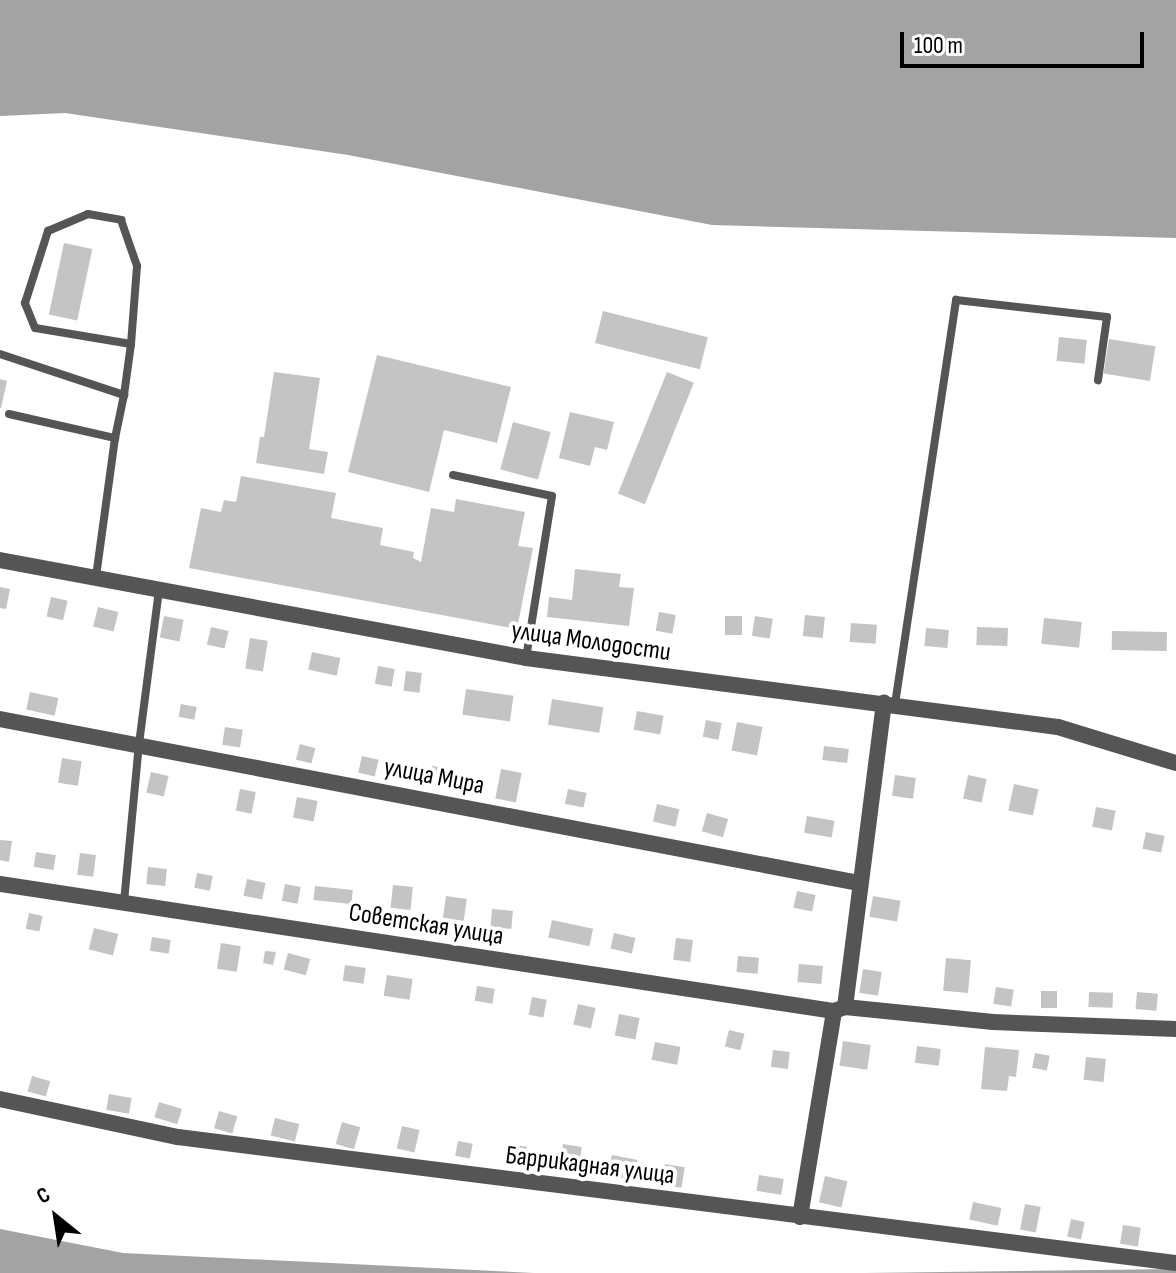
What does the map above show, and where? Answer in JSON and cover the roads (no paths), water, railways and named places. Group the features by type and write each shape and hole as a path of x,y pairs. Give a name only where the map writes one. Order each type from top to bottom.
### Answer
{"street":[{"name":"улица Молодости","path":"0,560 526,658 1058,727 1176,763"},
{"path":"800,1217 839,1009 889,703"},
{"name":"улица Мира","path":"0,719 859,883"},
{"name":"Советская улица","path":"0,884 839,1009 993,1022 1176,1029"},
{"name":"Баррикадная улица","path":"0,1099 178,1137 1176,1263"}],"lane":[{"path":"96,577 131,344 137,266 121,220 88,214 48,231 25,303 35,328 131,344"},
{"path":"889,703 956,300 1107,317 1098,380"},
{"path":"0,354 124,395"},
{"path":"9,414 115,438"},
{"path":"453,475 552,496 526,658"},
{"path":"124,903 139,744 159,588"}]}
